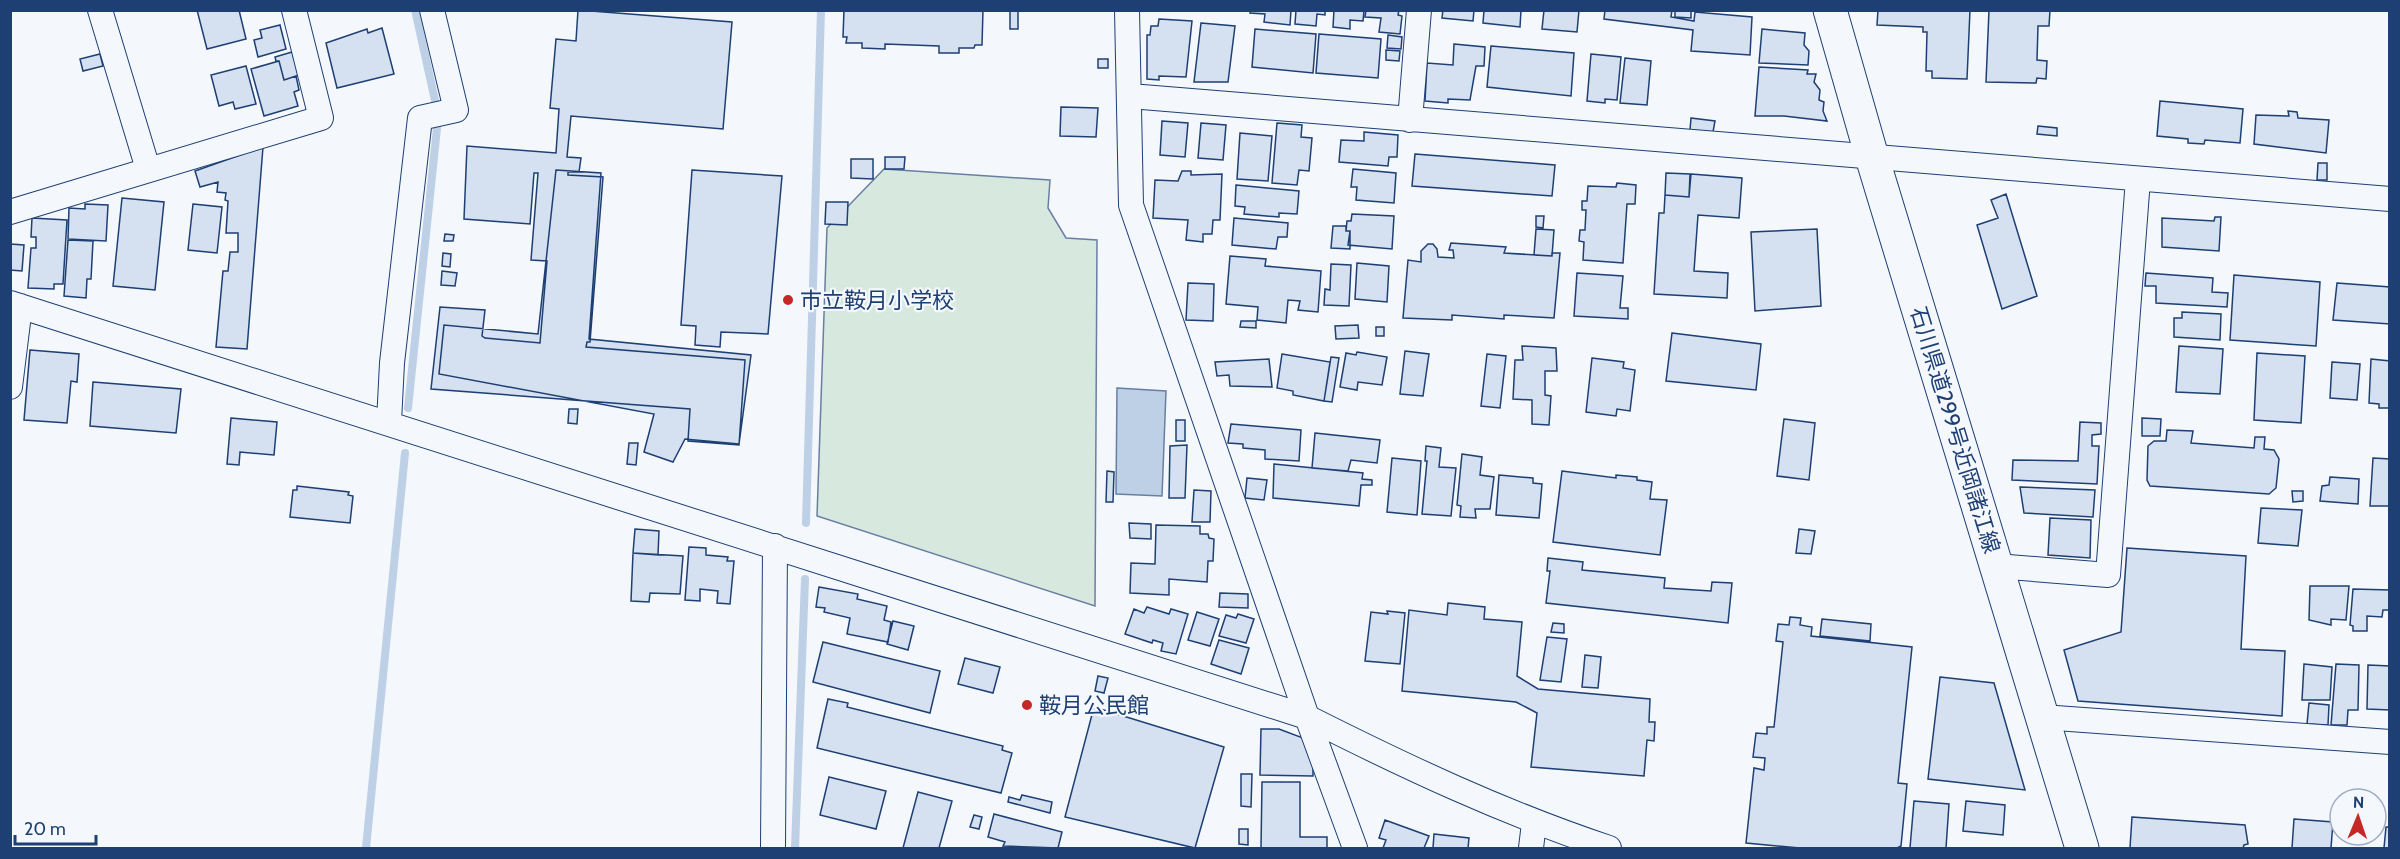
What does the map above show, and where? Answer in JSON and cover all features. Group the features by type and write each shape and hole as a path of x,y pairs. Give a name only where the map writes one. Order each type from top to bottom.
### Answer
{"main road":[{"name":"石川県道299号近岡諸江線","path":"1830,10 1872,158 2082,849"}],"street":[{"path":"100,10 148,169"},
{"path":"10,212 321,118 294,10"},
{"path":"389,422 392,363 420,117 456,110 432,10"},
{"path":"1127,10 1131,205 1307,717 1355,849"},
{"path":"1410,120 1419,10"},
{"path":"1130,96 2390,199"},
{"path":"1996,566 2108,575 2138,179"},
{"path":"10,387 15,305 389,422 1307,717 1424,776 1533,823 1609,849"},
{"path":"773,849 775,546"},
{"path":"2042,717 2390,742"},
{"path":"1531,849 1533,823"}],"shaded area":[{"path":"884,169 1050,180 1048,208 1066,238 1097,240 1095,606 817,516 827,228"}],"water":[{"path":"1117,388 1166,391 1162,496 1116,494"}],"building":[{"path":"197,10 239,10 246,39 207,49"},
{"path":"578,10 732,22 723,129 571,116 567,157 581,158 579,172 568,172 568,175 603,177 590,342 587,342 586,347 745,360 739,445 688,441 690,409 431,389 440,307 485,310 482,336 485,338 540,343 547,261 531,260 538,173 534,173 530,224 464,219 467,146 556,153 559,109 550,108 556,39 576,41"},
{"path":"844,10 983,10 982,45 975,45 974,48 959,48 959,53 939,53 939,46 885,44 885,49 862,48 862,43 846,43 847,37 843,37"},
{"path":"1010,10 1018,10 1018,29 1010,29"},
{"path":"1251,10 1291,10 1290,25 1264,22 1265,14 1250,13"},
{"path":"1296,10 1325,10 1325,15 1317,14 1316,26 1295,24"},
{"path":"1334,10 1364,10 1363,21 1350,20 1350,29 1333,27"},
{"path":"1366,10 1399,10 1398,15 1402,16 1400,34 1379,32 1381,18 1365,17"},
{"path":"1443,10 1474,10 1473,21 1442,18"},
{"path":"1484,10 1521,10 1520,27 1483,23"},
{"path":"1544,10 1579,10 1577,32 1542,29"},
{"path":"1605,10 1672,10 1671,17 1694,21 1695,12 1752,17 1750,55 1691,51 1693,30 1604,19"},
{"path":"1675,10 1691,10 1691,18 1675,17"},
{"path":"1878,10 1970,10 1967,79 1932,78 1932,71 1926,71 1927,32 1923,32 1923,27 1877,25"},
{"path":"1989,10 2050,10 2049,26 2038,26 2037,60 2047,61 2046,79 2037,78 2036,83 1986,82"},
{"path":"1159,19 1192,21 1186,77 1159,76 1159,80 1147,79 1147,35 1150,35 1151,26 1158,26"},
{"path":"1201,23 1235,26 1228,82 1194,82"},
{"path":"280,25 286,49 258,57 254,40 262,38 260,30"},
{"path":"382,28 394,74 337,88 326,43 367,29 368,33"},
{"path":"1255,29 1316,34 1313,73 1252,67"},
{"path":"1762,29 1805,33 1804,45 1809,51 1808,65 1759,63"},
{"path":"1319,34 1381,39 1378,78 1316,73"},
{"path":"1388,35 1402,37 1401,49 1387,48"},
{"path":"1454,44 1485,47 1484,66 1476,66 1470,100 1448,99 1448,103 1425,101 1427,63 1453,65"},
{"path":"1491,46 1574,53 1571,96 1487,87"},
{"path":"1386,50 1400,51 1399,61 1386,60"},
{"path":"292,52 299,75 284,80 279,61 276,61 275,57"},
{"path":"100,54 103,66 83,71 80,59"},
{"path":"1591,54 1621,57 1617,100 1605,99 1605,103 1587,101"},
{"path":"1625,58 1651,61 1647,105 1620,103"},
{"path":"1098,59 1108,59 1108,68 1098,68"},
{"path":"279,61 284,80 296,76 299,90 294,92 298,106 264,116 251,69"},
{"path":"246,66 256,104 235,109 233,102 219,106 211,75"},
{"path":"1759,67 1808,70 1807,74 1816,74 1814,82 1820,90 1819,100 1824,102 1823,111 1827,121 1784,116 1755,116"},
{"path":"2160,101 2243,109 2240,143 2205,140 2204,144 2188,143 2188,139 2157,136"},
{"path":"1061,107 1098,108 1096,137 1060,136"},
{"path":"2288,111 2297,112 2298,118 2329,120 2326,153 2254,144 2256,115 2289,116"},
{"path":"1691,118 1715,121 1713,132 1690,130"},
{"path":"1162,121 1188,123 1185,157 1160,155"},
{"path":"1201,123 1226,125 1223,160 1198,158"},
{"path":"1277,123 1302,125 1301,137 1312,138 1309,171 1299,170 1297,185 1272,183"},
{"path":"2038,126 2057,128 2057,136 2037,134"},
{"path":"1364,132 1398,135 1397,157 1389,157 1388,166 1339,162 1341,140 1364,141"},
{"path":"1240,133 1272,136 1268,181 1237,179"},
{"path":"263,147 247,349 216,347 223,271 228,271 230,252 238,252 238,233 226,233 228,201 225,200 226,193 217,192 218,182 200,187 195,171"},
{"path":"1415,154 1555,165 1552,196 1412,186"},
{"path":"885,157 905,157 904,169 885,169"},
{"path":"851,159 873,159 873,179 851,178"},
{"path":"2318,163 2327,163 2327,180 2317,180"},
{"path":"1353,169 1396,173 1394,203 1356,200 1357,187 1351,187"},
{"path":"556,170 601,173 589,339 751,355 739,444 685,439 673,462 644,452 654,414 439,374 444,325 538,334"},
{"path":"692,170 782,176 768,334 721,332 720,347 695,345 696,326 681,325"},
{"path":"1182,171 1191,171 1191,175 1222,174 1220,220 1213,220 1212,234 1203,234 1203,242 1186,240 1188,220 1153,218 1155,180 1178,181"},
{"path":"1666,173 1690,174 1689,197 1665,195"},
{"path":"1691,174 1742,178 1739,218 1698,215 1694,271 1728,273 1727,298 1654,294 1659,213 1664,213 1665,195 1689,197"},
{"path":"1617,183 1636,185 1635,204 1627,204 1623,263 1583,260 1584,242 1579,241 1580,230 1585,230 1586,210 1582,210 1582,201 1587,201 1588,186 1616,187"},
{"path":"1236,185 1299,191 1297,214 1279,213 1279,217 1244,214 1245,207 1235,206"},
{"path":"2006,194 2037,296 2002,309 1977,225 1998,218 1991,200"},
{"path":"122,198 164,202 155,290 113,286"},
{"path":"826,202 848,202 847,225 825,224"},
{"path":"85,204 108,205 106,241 68,239 69,208 85,209"},
{"path":"193,204 222,207 217,253 188,250"},
{"path":"1352,214 1394,216 1392,249 1348,245 1350,231 1346,231 1347,221 1351,221"},
{"path":"1536,216 1544,216 1543,228 1536,227"},
{"path":"2215,217 2221,217 2219,251 2162,247 2162,218 2214,221"},
{"path":"32,218 67,220 63,284 54,284 54,289 28,288 31,248 36,248 36,237 31,237"},
{"path":"1234,218 1288,223 1287,237 1278,237 1276,249 1232,245"},
{"path":"1333,226 1346,226 1346,231 1350,231 1350,249 1331,248"},
{"path":"1536,229 1554,230 1552,256 1534,255"},
{"path":"1817,229 1821,306 1755,311 1751,232"},
{"path":"445,234 454,235 453,241 444,241"},
{"path":"68,240 93,241 91,279 87,279 86,298 64,296"},
{"path":"1451,243 1506,247 1504,253 1552,256 1552,253 1560,253 1554,318 1504,315 1504,319 1452,315 1452,320 1403,318 1408,260 1421,262 1421,251 1428,244 1433,244 1437,249 1438,257 1454,258 1453,250 1449,250"},
{"path":"10,244 24,245 22,271 10,270"},
{"path":"443,253 451,254 450,267 442,266"},
{"path":"1230,256 1266,259 1265,266 1321,271 1318,312 1298,310 1300,301 1288,300 1286,323 1257,320 1258,307 1226,304"},
{"path":"1357,263 1389,266 1387,302 1355,299"},
{"path":"1331,264 1351,265 1349,306 1324,305 1325,289 1330,290"},
{"path":"442,271 457,273 455,286 441,285"},
{"path":"1577,273 1623,276 1620,308 1628,308 1628,319 1574,316"},
{"path":"2146,273 2213,278 2212,292 2228,293 2227,307 2156,303 2156,286 2145,286"},
{"path":"2234,275 2320,282 2316,346 2230,340"},
{"path":"1188,283 1214,284 1213,321 1186,320"},
{"path":"2337,283 2390,287 2390,324 2333,320"},
{"path":"2182,312 2221,314 2220,340 2174,337 2174,318 2182,318"},
{"path":"1241,321 1256,321 1256,328 1240,327"},
{"path":"1358,325 1359,338 1336,339 1335,326"},
{"path":"1376,327 1384,327 1384,336 1376,336"},
{"path":"1672,333 1761,344 1756,390 1666,381"},
{"path":"1522,346 1556,348 1557,371 1545,371 1545,395 1551,396 1549,425 1532,424 1532,400 1513,399 1515,360 1523,360"},
{"path":"2179,346 2223,349 2220,394 2176,392"},
{"path":"30,350 79,354 77,382 71,381 67,423 24,420"},
{"path":"30,350 79,354 77,382 71,381 67,423 24,420"},
{"path":"1405,351 1429,354 1423,396 1400,394"},
{"path":"1357,352 1387,357 1382,385 1358,382 1357,390 1340,387 1346,353 1356,355"},
{"path":"2257,353 2305,356 2301,423 2254,420"},
{"path":"1282,354 1330,362 1324,401 1293,395 1293,391 1277,388"},
{"path":"1487,354 1506,356 1500,408 1481,406"},
{"path":"1331,357 1339,358 1332,402 1324,401"},
{"path":"1592,358 1624,362 1623,368 1635,370 1630,411 1617,409 1616,416 1586,412"},
{"path":"1269,359 1272,387 1230,386 1229,375 1217,376 1215,362"},
{"path":"2371,359 2390,361 2390,408 2379,408 2379,404 2369,403"},
{"path":"2332,362 2360,364 2357,400 2330,398"},
{"path":"93,382 181,389 176,433 90,426"},
{"path":"569,409 578,409 577,424 568,423"},
{"path":"231,418 277,422 274,455 240,452 239,465 227,464"},
{"path":"2142,418 2161,419 2160,436 2142,436"},
{"path":"1784,419 1815,423 1809,480 1777,476"},
{"path":"1176,420 1185,420 1185,441 1176,441"},
{"path":"2080,422 2101,423 2101,434 2092,435 2092,446 2099,446 2097,484 2012,480 2013,460 2078,461"},
{"path":"1231,424 1301,430 1299,461 1265,459 1265,450 1243,448 1243,444 1228,443"},
{"path":"2167,430 2193,431 2191,443 2254,448 2255,437 2265,437 2264,449 2274,450 2279,459 2276,488 2269,494 2150,486 2147,480 2148,446 2154,441 2166,441"},
{"path":"1315,433 1380,440 1377,463 1351,460 1348,471 1312,468"},
{"path":"629,443 638,443 636,465 627,464"},
{"path":"1187,445 1185,498 1169,498 1170,446"},
{"path":"1426,446 1441,448 1439,467 1456,468 1451,516 1422,514 1427,461 1425,461"},
{"path":"1462,454 1482,457 1480,475 1494,477 1490,509 1475,509 1476,518 1460,517 1461,506 1457,505"},
{"path":"1392,458 1421,461 1417,515 1387,512"},
{"path":"2373,458 2390,459 2390,506 2370,506"},
{"path":"1274,464 1363,473 1362,479 1372,480 1372,485 1361,485 1359,506 1273,498"},
{"path":"1107,471 1114,472 1113,502 1106,502"},
{"path":"1562,471 1616,478 1616,475 1637,477 1637,480 1652,482 1650,499 1667,500 1660,555 1553,542"},
{"path":"1499,475 1533,478 1533,483 1542,484 1539,518 1496,515"},
{"path":"2330,477 2359,479 2358,504 2320,501 2322,486 2329,485"},
{"path":"1247,478 1267,480 1264,500 1245,498"},
{"path":"297,486 349,492 348,495 353,496 350,523 290,517 293,490 297,490"},
{"path":"2020,487 2095,490 2093,517 2024,513"},
{"path":"1194,490 1211,491 1210,522 1192,522"},
{"path":"2292,491 2303,491 2303,501 2293,502"},
{"path":"2261,508 2302,510 2298,546 2258,543"},
{"path":"2050,518 2091,520 2090,558 2048,555"},
{"path":"1129,523 1151,524 1151,539 1130,538"},
{"path":"1156,525 1200,526 1200,534 1208,534 1209,538 1214,539 1213,561 1208,561 1207,582 1169,579 1169,595 1130,593 1131,563 1155,564"},
{"path":"635,529 659,531 658,555 633,553"},
{"path":"1799,529 1815,531 1811,554 1796,553"},
{"path":"689,547 706,548 706,555 728,557 727,561 734,561 730,604 717,603 718,591 700,589 700,601 685,600"},
{"path":"2127,548 2246,556 2241,649 2285,651 2282,716 2078,701 2064,650 2121,632"},
{"path":"633,553 683,556 680,594 650,593 649,602 631,601"},
{"path":"1548,558 1583,562 1582,570 1665,578 1664,588 1711,591 1712,582 1732,583 1728,623 1546,603 1550,571 1547,571"},
{"path":"2310,586 2349,586 2346,620 2331,619 2331,625 2309,620"},
{"path":"819,587 858,594 857,599 887,606 884,620 891,622 888,642 847,634 850,618 824,612 825,608 816,607"},
{"path":"2353,589 2390,590 2389,610 2383,610 2382,617 2367,616 2367,631 2353,631 2353,626 2350,625"},
{"path":"1220,593 1248,594 1248,608 1219,607"},
{"path":"1448,603 1485,607 1484,619 1522,622 1517,676 1538,689 1650,699 1649,722 1655,722 1654,741 1647,740 1644,776 1531,767 1537,713 1516,702 1402,691 1409,610 1447,615"},
{"path":"1147,607 1169,614 1171,609 1188,614 1176,654 1161,651 1163,643 1153,640 1152,643 1125,634 1134,609 1144,613"},
{"path":"1387,611 1405,613 1400,664 1365,661 1371,612 1388,614"},
{"path":"1197,612 1219,619 1210,646 1188,640"},
{"path":"1238,614 1254,619 1246,643 1219,636 1226,615 1236,618"},
{"path":"1790,617 1801,618 1800,625 1812,627 1811,636 1912,647 1898,783 1907,784 1901,846 1897,848 1800,848 1746,843 1754,768 1764,770 1765,758 1753,757 1756,733 1767,734 1767,727 1774,727 1783,642 1776,641 1778,624 1789,625"},
{"path":"1822,619 1871,624 1870,641 1820,636"},
{"path":"893,621 914,626 908,650 887,644"},
{"path":"1553,623 1564,624 1564,633 1551,632"},
{"path":"1547,637 1567,639 1561,682 1540,680"},
{"path":"1219,640 1249,648 1241,674 1211,664"},
{"path":"823,642 940,671 930,713 813,682"},
{"path":"1585,655 1601,657 1598,688 1582,687"},
{"path":"965,658 1000,667 993,693 958,684"},
{"path":"2304,664 2332,667 2330,700 2302,700"},
{"path":"2336,664 2359,665 2358,710 2348,710 2347,725 2331,725"},
{"path":"2368,665 2390,666 2390,710 2367,709"},
{"path":"1098,676 1108,678 1104,693 1095,691"},
{"path":"1940,677 1994,683 2025,790 1928,779"},
{"path":"828,699 848,703 847,707 1003,746 1002,750 1012,753 1001,793 817,748"},
{"path":"2309,703 2329,705 2328,725 2307,724"},
{"path":"1094,707 1224,747 1195,848 1065,817"},
{"path":"1261,729 1279,729 1303,738 1313,763 1313,776 1260,775"},
{"path":"1241,774 1252,774 1251,807 1241,806"},
{"path":"829,777 886,791 876,829 820,815"},
{"path":"1262,782 1300,782 1300,837 1327,837 1327,848 1261,848"},
{"path":"918,792 952,801 939,848 903,848"},
{"path":"1022,795 1052,802 1050,813 1008,802 1009,797 1020,800"},
{"path":"1914,801 1949,804 1946,848 1910,848"},
{"path":"1966,801 2005,805 2003,835 1963,831"},
{"path":"994,814 1062,832 1058,848 1003,846 1005,842 988,837"},
{"path":"974,815 982,817 979,829 970,827"},
{"path":"2132,817 2245,825 2248,844 2243,848 2130,848"},
{"path":"2294,819 2328,822 2328,847 2331,848 2292,848"},
{"path":"1385,820 1429,836 1424,848 1383,848 1386,840 1379,838"},
{"path":"2388,827 2390,827 2390,848 2384,848 2388,847"},
{"path":"1239,829 1248,829 1248,845 1239,844"},
{"path":"1434,834 1469,838 1468,848 1433,848"}],"waterway":[{"path":"415,10 436,105"},
{"path":"806,523 821,10"},
{"path":"408,408 437,128"},
{"path":"366,848 405,453"},
{"path":"795,848 805,579"}],"place":[{"name":"市立鞍月小学校","path":"788,300"},
{"name":"鞍月公民館","path":"1027,705"}]}
